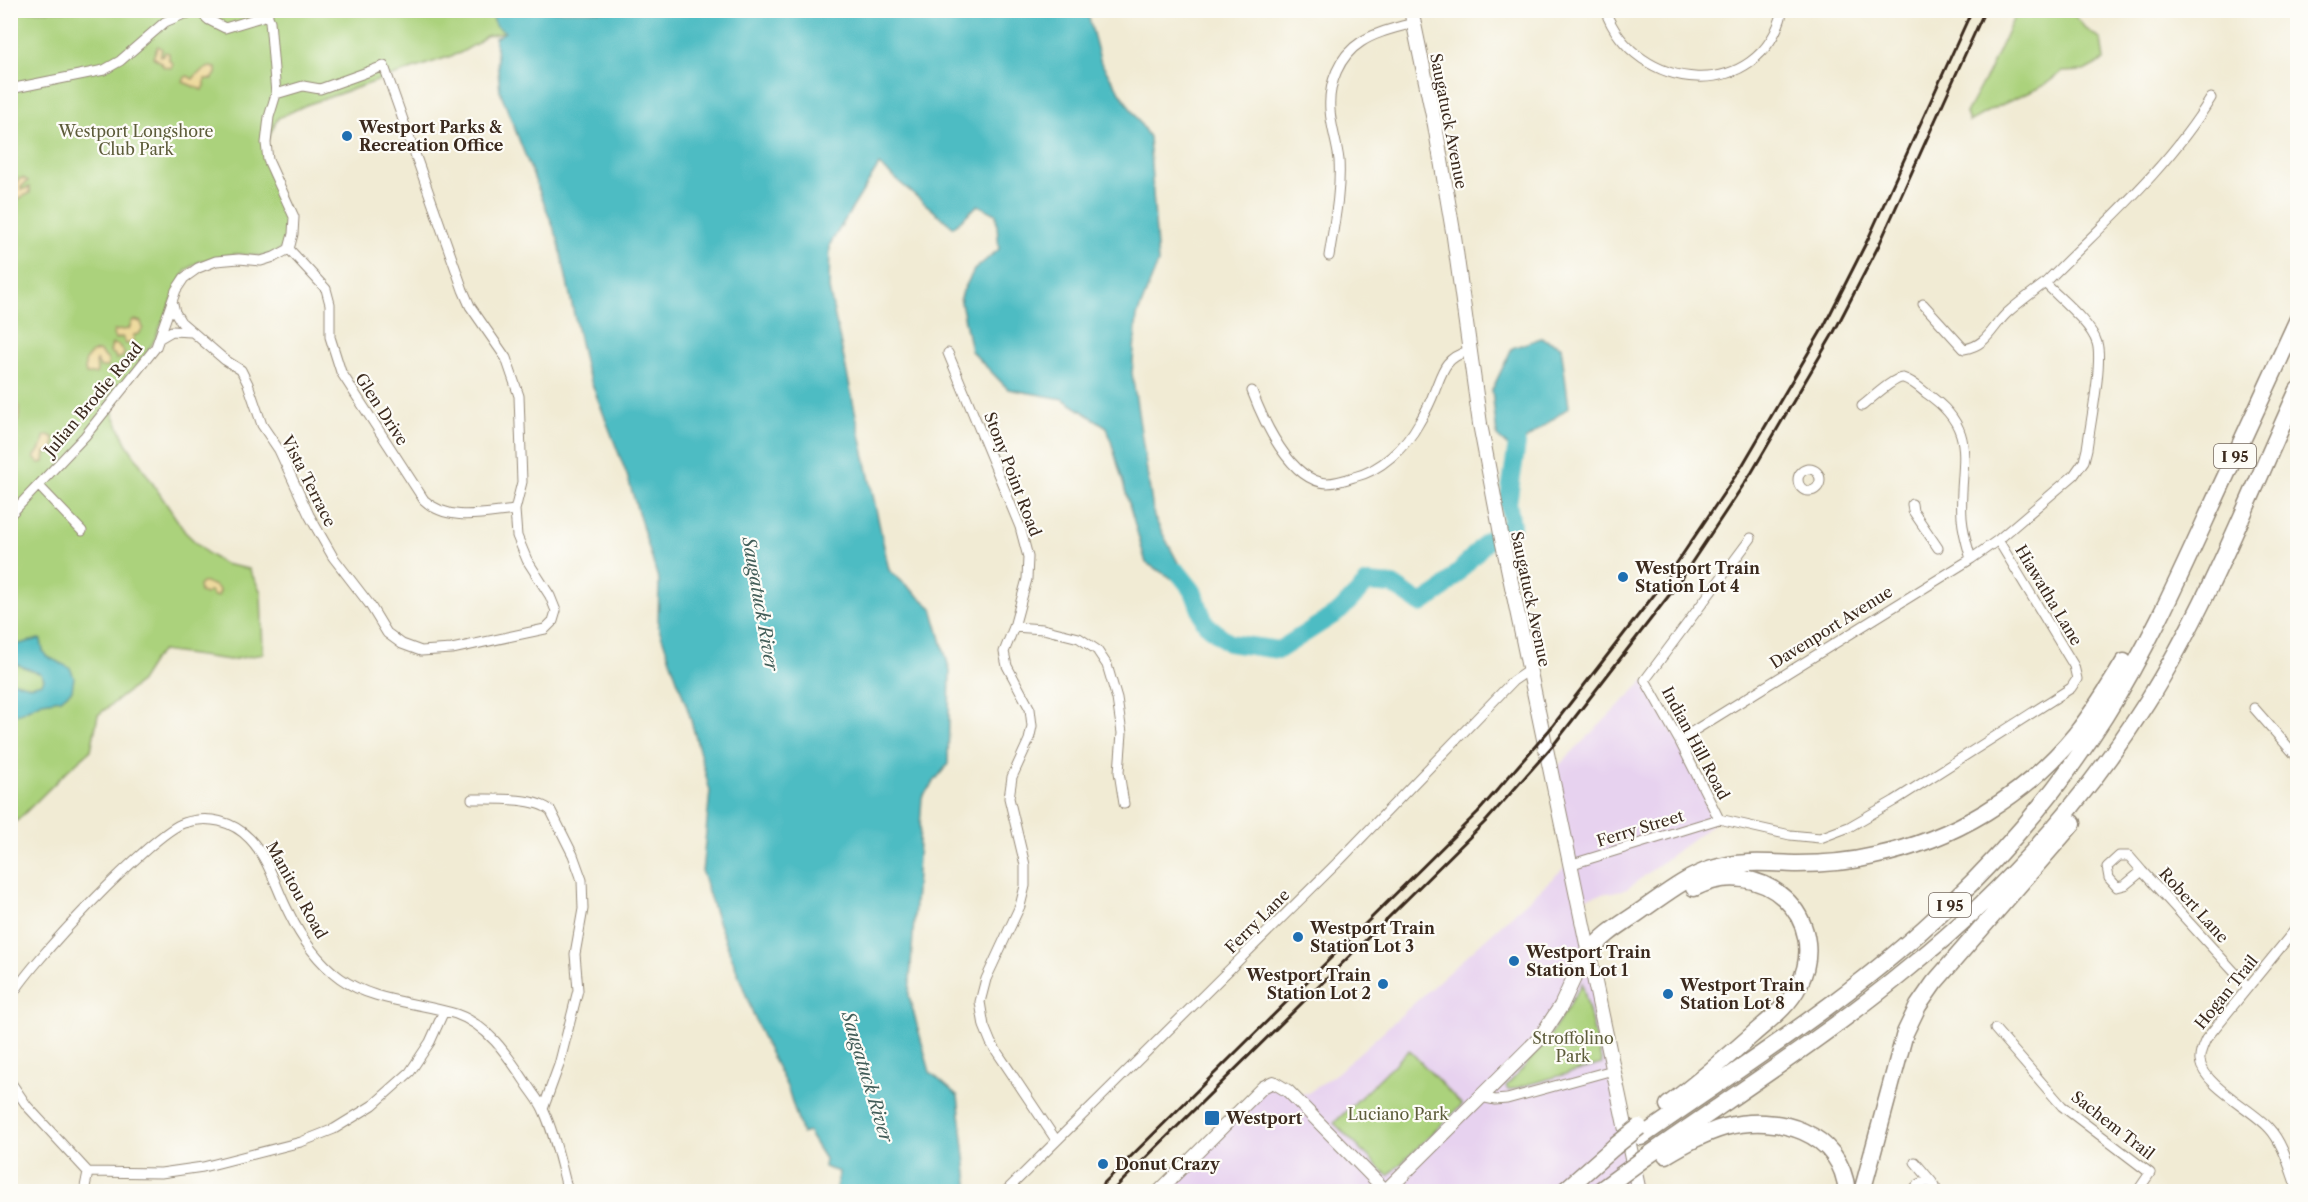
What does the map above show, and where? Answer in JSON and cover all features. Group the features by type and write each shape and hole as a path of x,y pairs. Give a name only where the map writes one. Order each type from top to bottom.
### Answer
{"highway":[{"name":"I 95","path":"1563,1191 1640,1132 1865,978 1920,932 1972,883 2043,803 2085,746 2140,656 2172,592 2298,319"},
{"name":"I 95","path":"1600,1191 1646,1162 1854,1011 1937,944 1991,895 2040,845 2086,789 2128,730 2184,638 2298,390"},
{"path":"1590,953 1598,941 1635,915 1690,878 1711,869 1734,864 1820,863 1873,856 1932,839 1988,810 2030,780 2075,735 2172,592"},
{"path":"1862,1191 1900,1049 1918,1006 1934,983 2070,827 2097,787 2128,730"},
{"path":"1590,953 1600,951 1690,890 1705,883 1731,877 1755,880 1779,894 1797,915 1804,933 1807,951 1805,968 1790,1000 1640,1132"},
{"path":"1646,1162 1712,1132 1747,1123 1772,1123 1803,1131 1824,1144 1839,1162 1847,1191"}],"main road":[{"name":"Saugatuck Avenue","path":"1412,17 1435,125 1454,237 1479,424 1569,865 1590,953 1639,1191"},
{"path":"1386,1191 1540,1038 1561,1006 1579,967 1590,953"}],"street":[{"path":"1605,10 1619,38 1644,60 1662,70 1698,77 1726,74 1755,59 1774,37 1783,10"},
{"path":"10,89 104,70 120,61 165,22 184,14 204,12 209,20 225,28 266,13 272,36 276,94 269,117 266,143 268,160 294,217 289,249"},
{"path":"1329,256 1337,206 1339,168 1329,107 1334,78 1345,57 1360,42 1412,17"},
{"path":"276,94 303,86 320,89 384,66 463,290 470,306 506,358 519,396 522,482 515,510"},
{"path":"1923,304 1964,349 1975,348 1990,336 2004,316 2045,283 2165,160 2192,129 2211,99"},
{"name":"Julian Brodie Road","path":"10,515 85,436 156,347 176,290 184,278 198,268 216,261 239,259 261,261 289,249"},
{"name":"Glen Drive","path":"289,249 326,289 330,304 330,337 340,372 424,500 432,508 451,514 515,510"},
{"name":"Hiawatha Lane","path":"1719,819 1790,835 1820,838 1849,827 1894,801 2071,688 2077,679 2074,666 1998,540 2074,475 2084,461 2087,449 2099,359 2097,343 2090,331 2045,283"},
{"name":"Vista Terrace","path":"173,303 181,322 225,360 241,370 262,425 279,450 309,515 333,557 370,605 387,633 402,644 421,651 452,649 545,629 553,621 556,611 550,596 527,560 518,536 515,510"},
{"path":"160,339 172,331 183,330 194,333"},
{"path":"1251,391 1275,439 1296,465 1319,481 1344,480 1368,474 1400,447 1419,424 1444,366 1459,354 1468,351"},
{"name":"Stony Point Road","path":"948,353 1020,527 1028,557 1027,579 1014,627 1004,652 1007,666 1030,710 1032,726 1029,740 1012,777 1010,798 1025,865 1025,886 1020,906 986,979 980,1002 984,1026 991,1043 1056,1140"},
{"path":"1862,406 1897,378 1905,378 1933,397 1951,414 1960,429 1965,454 1962,517 1971,559"},
{"path":"39,486 82,531"},
{"path":"1912,504 1913,510 1938,548"},
{"name":"Indian Hill Road","path":"1719,819 1679,740 1645,680 1751,538"},
{"name":"Davenport Avenue","path":"1679,740 1998,540"},
{"path":"1014,627 1043,629 1079,638 1096,650 1107,665 1117,699 1122,733 1119,772 1124,804"},
{"name":"Ferry Lane","path":"1005,1191 1341,859 1513,681 1529,670"},
{"path":"2254,708 2298,758"},
{"path":"472,799 499,798 545,805 551,811 573,855 583,885 583,909 575,954 578,990 559,1065 543,1108"},
{"name":"Manitou Road","path":"10,999 38,960 133,862 164,834 183,823 207,819 232,824 251,840 267,865 288,912 308,944 330,971 351,986 376,995 458,1015 482,1028 504,1050 543,1108 568,1191"},
{"name":"Ferry Street","path":"1569,865 1719,819"},
{"name":"Robert Lane","path":"2142,871 2248,987"},
{"name":"Hogan Trail","path":"2298,926 2206,1039 2200,1050 2200,1061 2206,1074 2270,1129 2279,1143 2298,1191"},
{"path":"10,1081 27,1106 88,1172 161,1173 203,1167 301,1142 334,1128 373,1105 410,1072 430,1042 444,1011"},
{"name":"Sachem Trail","path":"1995,1029 2062,1106 2150,1173 2137,1191"},
{"path":"1481,1097 1489,1100 1507,1099 1613,1070"},
{"path":"1158,1191 1263,1087 1273,1082 1281,1084 1293,1095 1386,1191"},
{"path":"1915,1162 1938,1191"},
{"path":"84,1191 88,1172"},
{"path":"1912,1191 1921,1182 1932,1182"}],"shaded area":[{"path":"1645,680 1719,819 1627,889 1577,899 1639,1191 1158,1192 1266,1084 1293,1095 1308,1093 1337,1073 1566,866 1552,772"}],"green space":[{"name":"Westport Longshore Club Park","path":"492,10 495,25 506,32 486,36 460,53 306,105 278,118 266,142 268,171 288,215 291,230 284,247 275,253 263,256 235,254 199,262 186,270 153,343 108,402 126,443 185,532 208,554 224,564 249,569 261,592 263,654 230,660 162,651 154,659 139,683 98,715 91,750 18,820 11,824 10,11"},
{"path":"2017,11 2076,11 2074,15 2085,28 2101,40 2104,60 2084,71 2062,72 2043,86 1969,122 1966,113"},
{"name":"Stroffolino Park","path":"1582,983 1602,1064 1508,1090 1506,1086 1548,1038"},
{"name":"Luciano Park","path":"1409,1050 1462,1105 1388,1176 1334,1123"}],"sand":[{"path":"158,46 162,49 160,56 163,56 165,52 169,53 169,60 173,64 171,68 164,67 153,57"},
{"path":"209,67 216,68 216,74 212,79 205,79 205,86 202,90 183,82 185,77 193,79"},
{"path":"23,178 28,181 21,187 21,190 30,187 30,193 18,199 14,205 17,212 11,215 11,198 19,179"},
{"path":"132,321 141,322 143,328 139,334 134,335 133,342 126,344 122,337 115,339 114,331 129,329"},
{"path":"112,344 118,345 124,352 123,357 116,359 115,355 110,352"},
{"path":"99,351 108,360 108,367 100,367 96,360 97,372 86,374 86,359"},
{"path":"10,402 15,402 19,406 17,422 11,415"},
{"path":"48,435 54,438 54,448 49,453 45,452 44,462 39,463 34,458 43,444 44,437"},
{"path":"202,583 217,588 220,591 218,596 213,596 210,591 206,594 200,592 199,586"}],"water":[{"name":"Saugatuck River","path":"492,11 1087,11 1101,63 1149,137 1158,263 1137,316 1132,373 1154,517 1193,591 1146,563 1107,427 1063,399 1008,389 971,351 960,297 974,270 999,249 996,214 978,205 953,227 879,165 830,244 829,289 889,570 932,608 950,671 948,764 922,797 909,996 930,1072 958,1096 969,1191 836,1191 839,1172 824,1167 825,1159 808,1132 802,1134 788,1089 762,1037 702,873 710,791 689,713 658,626 659,582 627,475 585,366 558,239 500,91 495,38 505,32 495,25"},
{"path":"1541,338 1561,346 1569,407 1524,441 1509,447 1497,436 1492,390 1512,348"},
{"path":"39,639 46,656 70,668 74,677 72,690 61,699 42,702 11,717 11,681 30,686 42,683 44,679 41,674 11,662 11,646"}],"waterway":[{"path":"1178,572 1193,591 1205,623 1229,643 1279,650 1340,611 1367,583 1393,585 1421,604 1441,591 1486,542 1512,525 1508,503 1517,444"}],"railway":[{"path":"1095,1192 1478,812 1551,728 1664,582 1742,466 1824,326 1868,239 1972,10"},
{"path":"1111,1192 1487,820 1555,743 1674,589 1752,472 1834,332 1879,245 1985,10"}],"place":[{"name":"Westport Parks & Recreation Office","path":"347,136"},
{"name":"Westport Train Station Lot 4","path":"1623,577"},
{"name":"Westport Train Station Lot 3","path":"1298,937"},
{"name":"Westport Train Station Lot 1","path":"1514,961"},
{"name":"Westport Train Station Lot 2","path":"1383,984"},
{"name":"Westport Train Station Lot 8","path":"1668,994"},
{"name":"Westport","path":"1212,1118"},
{"name":"Donut Crazy","path":"1103,1164"}]}
